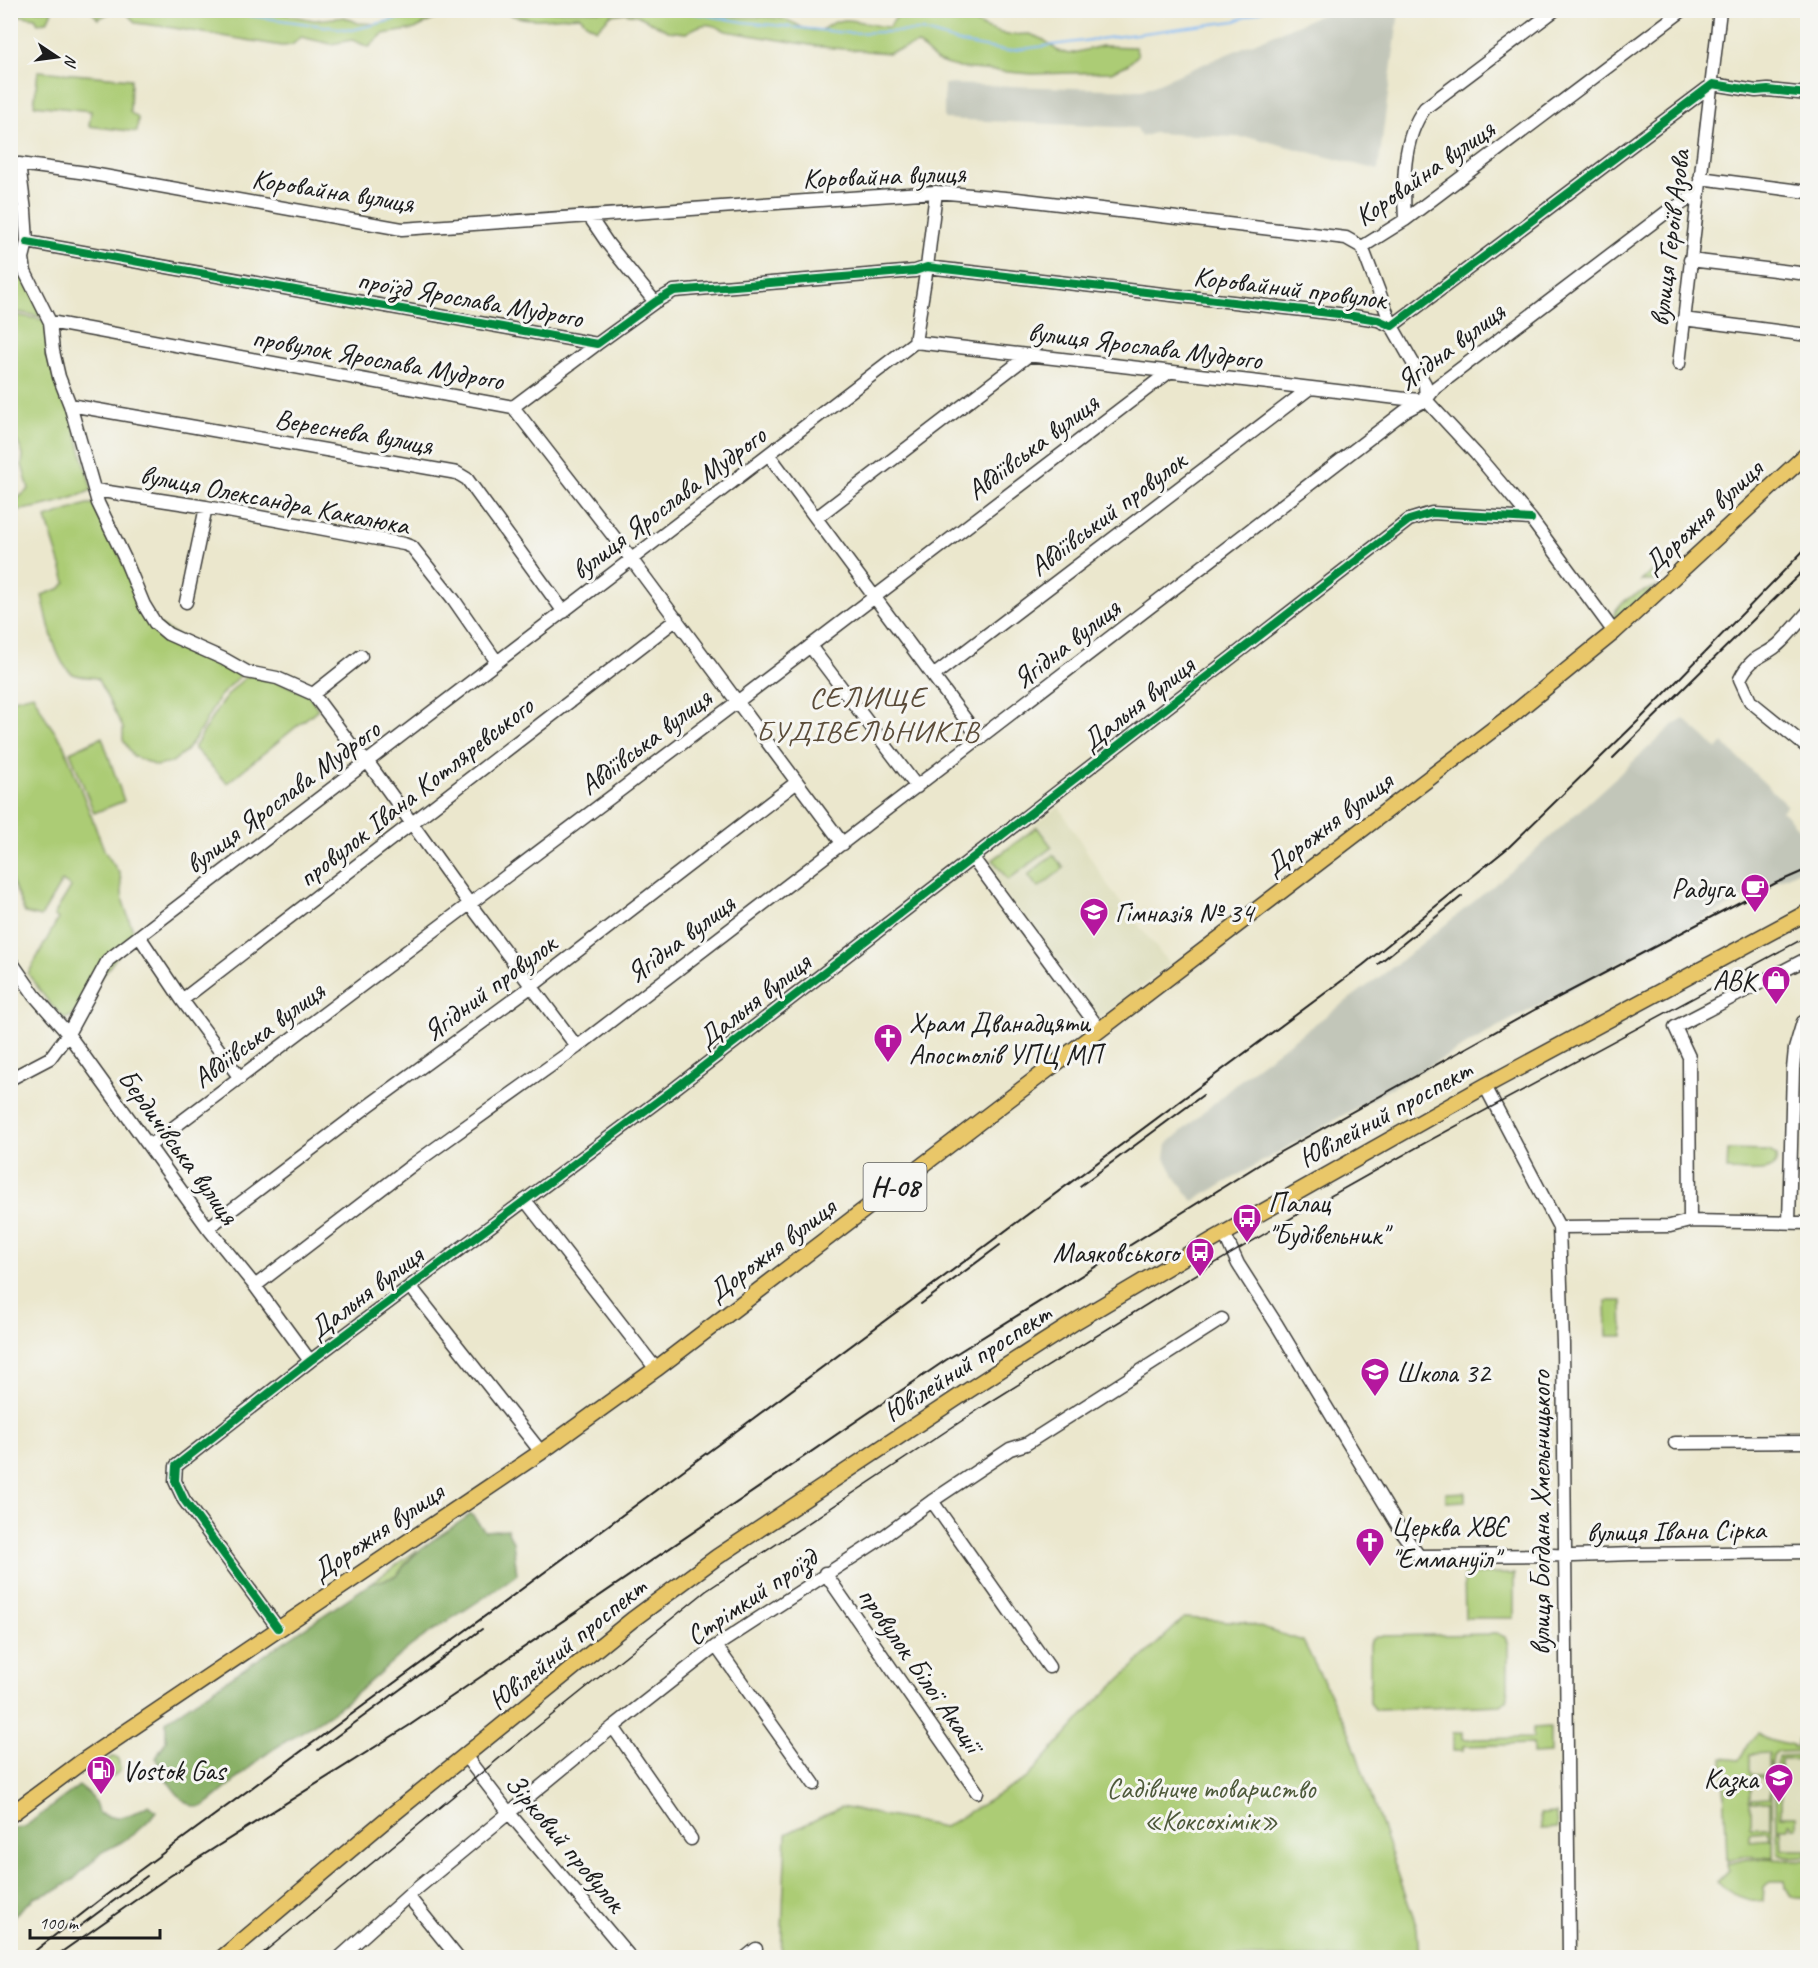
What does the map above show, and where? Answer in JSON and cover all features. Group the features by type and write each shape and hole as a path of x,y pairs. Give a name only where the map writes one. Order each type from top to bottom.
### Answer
{"main road":[{"name":"Дорожня вулиця","path":"10,1815 80,1763 541,1452 656,1369 1507,718 1614,632 1808,453"},
{"name":"Ювілейний проспект","path":"222,1958 382,1823 632,1620 717,1557 1078,1320 1224,1233 1485,1086 1808,912"}],"street":[{"path":"1405,220 1402,194 1416,120 1425,108 1555,10"},
{"name":"Коровайна вулиця","path":"15,165 87,173 402,229 936,192 1017,199 1346,238 1362,247 1405,220 1683,10"},
{"name":"вулиця Героїв Азова","path":"1679,364 1720,10"},
{"path":"1713,84 1756,91 1808,94"},
{"name":"Коровайний провулок","path":"927,267 1347,315 1378,320 1392,326 1713,84"},
{"path":"15,165 25,211 27,242 23,258 25,272 50,322 52,351 98,503 144,605 155,623 168,634 247,672 277,678 312,694 358,754 367,761 411,825 577,1047"},
{"path":"1699,182 1808,192"},
{"name":"Ягідна вулиця","path":"255,1286 415,1162 577,1047 1405,411 1426,400 1435,388 1631,239 1668,211 1689,200 1699,182"},
{"path":"915,342 936,192"},
{"path":"589,216 608,244 655,302"},
{"name":"проїзд Ярослава Мудрого","path":"27,242 597,344 674,291 915,271 927,267"},
{"path":"1362,247 1392,326 1425,384 1426,400 1531,519 1614,632"},
{"path":"1690,260 1808,274"},
{"path":"1683,319 1808,335"},
{"name":"провулок Ярослава Мудрого","path":"50,322 513,407 632,560 843,844"},
{"name":"вулиця Ярослава Мудрого","path":"10,1079 50,1058 68,1034 108,960 915,342 1426,400"},
{"path":"513,407 597,344"},
{"path":"816,518 1029,355"},
{"name":"Авдіївська вулиця","path":"149,1146 1169,372"},
{"name":"Авдіївський провулок","path":"933,676 1310,388"},
{"name":"Вереснева вулиця","path":"70,405 457,473 467,479 564,612"},
{"path":"769,455 980,739"},
{"name":"вулиця Олександра Какалюка","path":"95,490 206,507 412,547 454,600 498,662"},
{"path":"186,602 206,507"},
{"name":"Дальня вулиця","path":"278,1629 184,1500 175,1481 174,1473 177,1467 310,1361 674,1089 1409,520 1432,513 1531,519"},
{"path":"1808,612 1782,642 1746,666 1740,679 1750,700 1808,748"},
{"name":"провулок Івана Котляревського","path":"182,1000 676,619"},
{"path":"810,646 917,787"},
{"path":"312,694 361,656"},
{"name":"Ягідний провулок","path":"208,1228 368,1106 532,986 797,782"},
{"path":"973,858 1100,1030"},
{"path":"139,936 182,1000 240,1078"},
{"path":"1690,1221 1689,1057 1675,1027 1808,958"},
{"name":"Бердичівська вулиця","path":"10,960 34,996 68,1034 208,1228 255,1286 310,1361"},
{"path":"1789,1223 1793,1069 1795,1049 1803,1022"},
{"name":"вулиця Богдана Хмельницького","path":"1485,1086 1559,1227 1563,1344 1569,1958"},
{"path":"525,1200 656,1369"},
{"path":"1559,1227 1670,1227 1690,1221 1808,1223"},
{"name":"вулиця Івана Сірка","path":"1224,1233 1238,1264 1403,1534 1419,1556 1808,1552"},
{"path":"410,1286 541,1452"},
{"name":"Стрімкий проїзд","path":"339,1958 408,1896 613,1727 716,1646 903,1524 932,1501 1010,1449 1026,1444 1222,1319"},
{"path":"1675,1443 1808,1442"},
{"path":"932,1501 1049,1667"},
{"name":"провулок Білої Акації","path":"825,1573 977,1792"},
{"path":"716,1646 814,1784"},
{"path":"613,1727 691,1839"},
{"name":"Зірковий провулок","path":"466,1757 509,1813 631,1958"},
{"path":"408,1896 458,1958"},
{"path":"745,1958 756,1949"}],"shaded area":[{"path":"1332,10 1399,11 1378,170 1254,138 1154,133 1141,137 1137,128 944,119 944,84 1142,90"},
{"path":"1684,719 1717,749 1723,743 1787,805 1782,811 1802,832 1807,827 1807,866 1505,1023 1193,1201 1175,1177 1165,1158 1167,1144 1253,1069 1389,970 1524,861 1672,726"},
{"name":"Гімназія № 34","path":"1059,807 1111,890 1170,965 1099,1019 983,864"},
{"name":"Казка","path":"1807,1748 1807,1872 1750,1873 1750,1752"}],"green space":[{"path":"11,10 52,11 47,22 38,23 35,18 11,14"},
{"path":"91,11 277,11 314,20 345,17 358,23 377,24 426,11 467,11 442,15 415,29 383,34 369,47 352,40 331,44 301,37 292,45 282,46 136,23 127,14 111,12 98,19"},
{"path":"503,11 708,11 733,16 781,19 805,29 822,30 831,24 847,20 889,27 897,16 909,11 953,11 986,28 1007,35 1030,34 1044,40 1058,51 1069,54 1102,46 1135,47 1138,55 1127,65 1111,72 1032,74 959,68 937,61 918,44 888,53 822,47 726,31 710,25 702,25 686,33 668,31 637,15 624,13 611,15 597,29 586,23 580,16 531,19"},
{"path":"38,71 131,79 130,112 138,118 137,132 89,126 91,111 34,105"},
{"path":"10,170 15,174 23,230 20,259 45,317 11,311"},
{"path":"10,314 45,320 92,490 53,504 14,511 11,504 29,489 22,465 23,455 11,431"},
{"path":"87,504 96,504 149,619 242,674 219,697 186,751 171,763 156,766 133,756 123,740 123,728 97,678 76,675 66,668 52,638 42,595 61,588 66,582 46,518"},
{"path":"1671,555 1676,561 1655,581 1641,581"},
{"path":"1658,586 1619,624 1613,622 1614,614 1622,602"},
{"path":"249,675 275,680 309,695 318,709 227,783 194,748 225,699"},
{"path":"33,694 48,722 63,743 105,852 120,874 123,901 134,934 73,1015 65,1019 50,1004 28,974 58,919 54,915 71,887 62,881 41,917 25,913 11,879 10,700"},
{"path":"102,737 124,801 94,813 70,752"},
{"path":"1037,827 1052,847 1008,880 993,860"},
{"path":"1053,855 1064,868 1038,888 1028,875"},
{"path":"1728,1150 1770,1151 1776,1156 1776,1163 1766,1170 1759,1171 1727,1170"},
{"path":"1606,1301 1622,1301 1623,1336 1607,1336"},
{"path":"1465,1492 1465,1501 1446,1502 1446,1493"},
{"path":"471,1514 485,1531 507,1529 513,1542 517,1574 411,1646 338,1708 262,1758 206,1805 194,1806 173,1789 156,1758 166,1741 166,1721 370,1584 397,1576 421,1549"},
{"path":"417,1550 397,1576 370,1584"},
{"path":"1464,1574 1514,1574 1514,1618 1465,1618"},
{"name":"Садівниче товариство «Коксохімік»","path":"1184,1618 1244,1622 1303,1641 1349,1732 1417,1928 1419,1957 781,1957 786,1834 841,1807 944,1827 1027,1778 1092,1706"},
{"path":"1498,1634 1505,1637 1508,1645 1508,1696 1501,1705 1379,1710 1370,1703 1370,1645 1377,1636"},
{"path":"1550,1727 1550,1753 1533,1754 1533,1744 1463,1746 1463,1751 1453,1751 1453,1733 1463,1732 1463,1739 1533,1738 1533,1728"},
{"path":"1758,1734 1793,1745 1793,1747 1797,1747 1798,1739 1807,1742 1807,1751 1778,1752 1773,1756 1772,1763 1769,1763 1769,1753 1750,1754 1750,1774 1769,1774 1769,1765 1772,1765 1772,1786 1770,1786 1769,1777 1750,1777 1750,1828 1770,1828 1770,1802 1752,1802 1752,1799 1770,1798 1770,1788 1772,1788 1772,1838 1769,1832 1750,1833 1750,1841 1773,1839 1773,1858 1745,1856 1727,1861 1723,1758 1739,1760 1748,1744"},
{"path":"1807,1755 1807,1759 1781,1760 1781,1781 1776,1782 1778,1758"},
{"path":"112,1757 118,1758 120,1771 112,1777 104,1776 98,1771 98,1767"},
{"path":"79,1786 92,1797 98,1813 105,1816 124,1817 149,1805 156,1811 135,1833 102,1852 73,1880 57,1890 34,1898 11,1918 11,1830 24,1827"},
{"path":"1776,1794 1781,1794 1781,1816 1797,1816 1797,1827 1792,1827 1789,1823 1788,1828 1777,1828"},
{"path":"1556,1813 1557,1828 1541,1829 1540,1814"},
{"path":"1777,1830 1781,1830 1782,1850 1807,1850 1807,1856 1786,1857 1778,1854"},
{"path":"1746,1859 1807,1860 1807,1897 1795,1897 1790,1894 1784,1882 1771,1882 1764,1887 1763,1901 1750,1900 1732,1893 1716,1882 1728,1870 1727,1864"}],"waterway":[{"path":"209,10 352,30 440,10"},
{"path":"674,10 744,22 847,33 922,31 962,43 1007,51 1235,21 1264,10"}],"tram line":[{"path":"257,1958 706,1591 984,1406 1175,1287 1295,1216 1423,1144 1808,936"}],"railway":[{"path":"26,1958 106,1895 731,1435 1363,965 1509,847 1638,721 1808,546"},
{"path":"1613,758 1808,566"},
{"path":"53,1958 170,1876 410,1725 946,1360 1273,1156 1536,1009 1776,883 1808,869"},
{"path":"1378,964 1462,896"},
{"path":"1080,1186 1203,1095"},
{"path":"921,1304 1000,1245"},
{"path":"318,1750 482,1629"},
{"path":"72,1932 147,1876"}],"cycle path":[{"path":"27,242 597,344 674,291 915,271 927,267 1347,315 1378,320 1392,326 1713,84 1756,91 1808,94"},
{"path":"278,1628 184,1500 175,1481 176,1466 310,1361 674,1089 1409,520 1432,513 1531,519"}],"place":[{"name":"Радуга","path":"1755,914"},
{"name":"Гімназія № 34","path":"1094,938"},
{"name":"АВК","path":"1776,1006"},
{"name":"Храм Дванадцяти Апостолів УПЦ МП","path":"888,1064"},
{"name":"Палац \"Будівельник\"","path":"1247,1244"},
{"name":"Маяковського","path":"1200,1278"},
{"name":"Школа 32","path":"1375,1398"},
{"name":"Церква ХВЄ \"Еммануїл\"","path":"1370,1568"},
{"name":"Vostok Gas","path":"101,1796"},
{"name":"Казка","path":"1779,1804"}],"district":[{"name":"СЕЛИЩЕ БУДІВЕЛЬНИКІВ","path":"868,714"}]}
